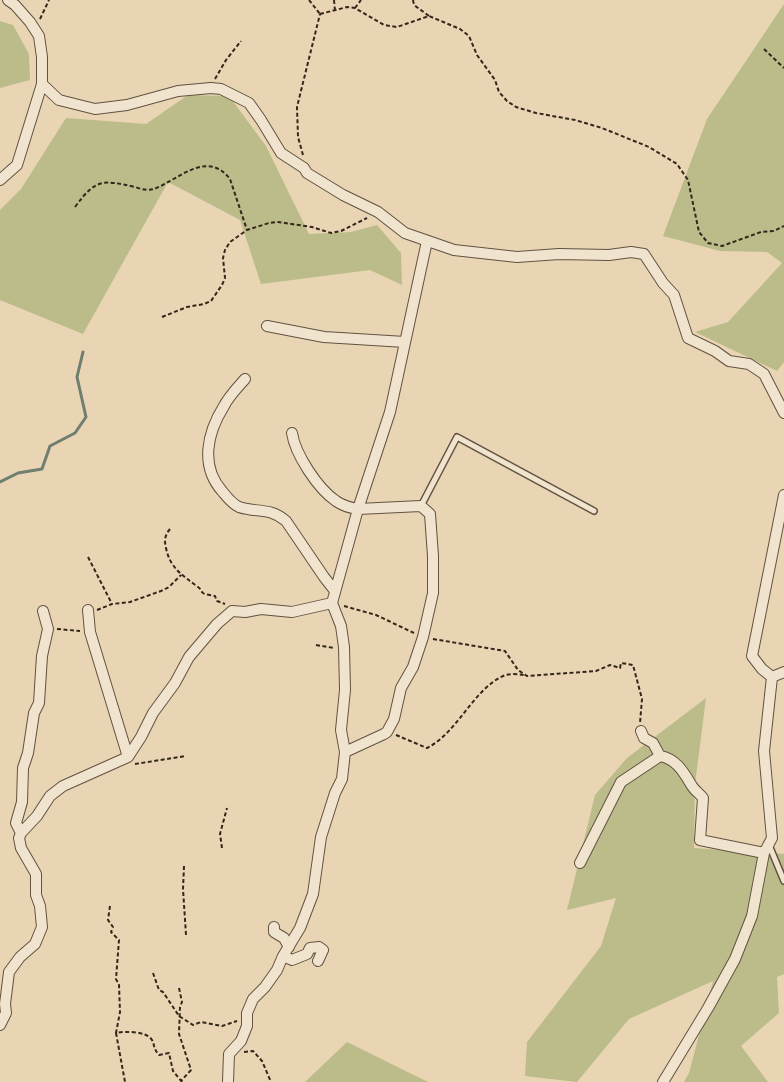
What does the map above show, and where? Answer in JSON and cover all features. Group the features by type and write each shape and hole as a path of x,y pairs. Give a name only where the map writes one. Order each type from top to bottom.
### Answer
{"street":[{"path":"0,180 17,165 42,84 42,57 39,36 15,5 8,0"},
{"path":"42,84 59,100 95,109 127,105 178,91 211,88 234,94 249,103 281,153 304,168 307,173 343,195 378,212 404,233 454,250 517,257 559,254 609,255 632,252 644,254 662,283 674,295 688,338 715,351 729,361 749,364 764,374 784,413"},
{"path":"228,1082 229,1054 241,1041 247,1026 246,1013 252,998 265,987 277,970 300,928 313,894 322,837 335,793 342,779 346,752 341,730 345,690 344,647 341,626 332,603 358,509 390,412 427,241"},
{"path":"267,326 324,337 405,342"},
{"path":"245,378 224,404 211,432 208,467 215,482 234,504 240,507 278,514 286,521 324,577 336,591"},
{"path":"292,433 293,442 300,456 322,488 336,502 358,509 421,506 430,514 433,593 423,637 412,667 401,688 394,719 386,732 346,752"},
{"path":"772,677 762,669 752,656 784,495"},
{"path":"0,1025 6,1012 5,1004 9,972 35,944 42,927 40,906 36,895 36,874 20,848 19,838 50,796 63,786 128,757 153,713 175,683 189,656 202,640 232,611 245,612 261,609 292,612 332,603"},
{"path":"22,833 16,823 22,802 23,768 28,753 34,713 39,703 42,656 48,629 43,610"},
{"path":"88,610 90,632 128,757"},
{"path":"772,677 784,672"},
{"path":"663,1082 735,959 752,916 766,849 772,838 764,751 772,677"},
{"path":"641,731 644,738 653,743 660,756"},
{"path":"580,863 621,782 660,756 667,757 677,764 688,777 692,787 704,798 700,840 766,849"},
{"path":"274,927 274,932 284,938 286,952 292,960 307,954 310,948 319,947 323,950 318,961"}],"lane":[{"path":"421,506 458,437 594,511"},
{"path":"766,849 784,881"}],"path":[{"path":"35,30 49,0"},
{"path":"302,155 298,137 297,107 320,14 310,0"},
{"path":"334,0 335,11"},
{"path":"355,8 362,0"},
{"path":"413,0 414,5 429,16 460,29 470,36 477,55 495,80 499,92 506,101 516,107 536,113 575,120 602,128 649,147 677,164 688,180 700,232 708,243 722,246 761,232 774,231 784,226"},
{"path":"320,14 347,7 355,8 384,25 398,27 429,16"},
{"path":"211,88 222,66 241,41"},
{"path":"764,49 784,68"},
{"path":"75,207 88,191 101,182 110,181 144,190 153,189 176,176 200,166 210,166 225,173 230,179 247,230"},
{"path":"162,317 187,307 204,304 210,300 225,278 223,258 225,250 230,242 247,230 278,222 312,227 332,233 378,212"},
{"path":"170,529 166,534 165,544 172,564 204,594 215,596 217,601 226,606 230,613"},
{"path":"88,557 112,604"},
{"path":"88,610 130,602 161,591 169,587 182,575"},
{"path":"332,603 376,615 423,637 505,651 518,670 527,676"},
{"path":"48,629 90,632"},
{"path":"316,645 330,649 344,647"},
{"path":"386,732 427,748 439,742 485,690 502,676 596,671 610,665 620,668 621,663 632,665 642,699 641,731"},
{"path":"128,757 131,765 186,756"},
{"path":"222,848 220,834 226,808"},
{"path":"184,866 183,889 186,935"},
{"path":"110,906 108,920 113,927 111,932 119,940 116,979 119,985 120,1012 116,1034 125,1082"},
{"path":"153,973 158,990 163,992 179,1016 193,1025 201,1022 222,1026 238,1020 246,1013"},
{"path":"116,1034 124,1031 145,1034 151,1039 159,1055 169,1053 173,1071 181,1082 191,1070 179,1034 179,1016 182,1002 178,988"},
{"path":"229,1054 253,1051 262,1061 271,1082"}],"green space":[{"path":"784,4 784,362 777,371 695,332 728,322 782,263 767,252 720,251 663,236 707,119"},
{"path":"0,21 13,25 29,54 30,80 0,88"},
{"path":"188,95 229,96 266,146 309,234 351,232 377,225 401,253 402,285 370,270 261,284 240,220 168,182 83,334 0,300 0,210 21,189 66,118 146,124"},
{"path":"706,698 695,784 694,848 784,854 784,974 777,977 779,1013 741,1046 768,1082 684,1082 689,1073 713,981 629,1019 577,1082 525,1076 527,1042 601,946 616,898 567,910 595,795 627,758"},
{"path":"347,1042 428,1082 305,1082"}],"waterway":[{"path":"0,482 18,473 42,469 50,446 75,433 86,417 77,377 83,352"}]}
